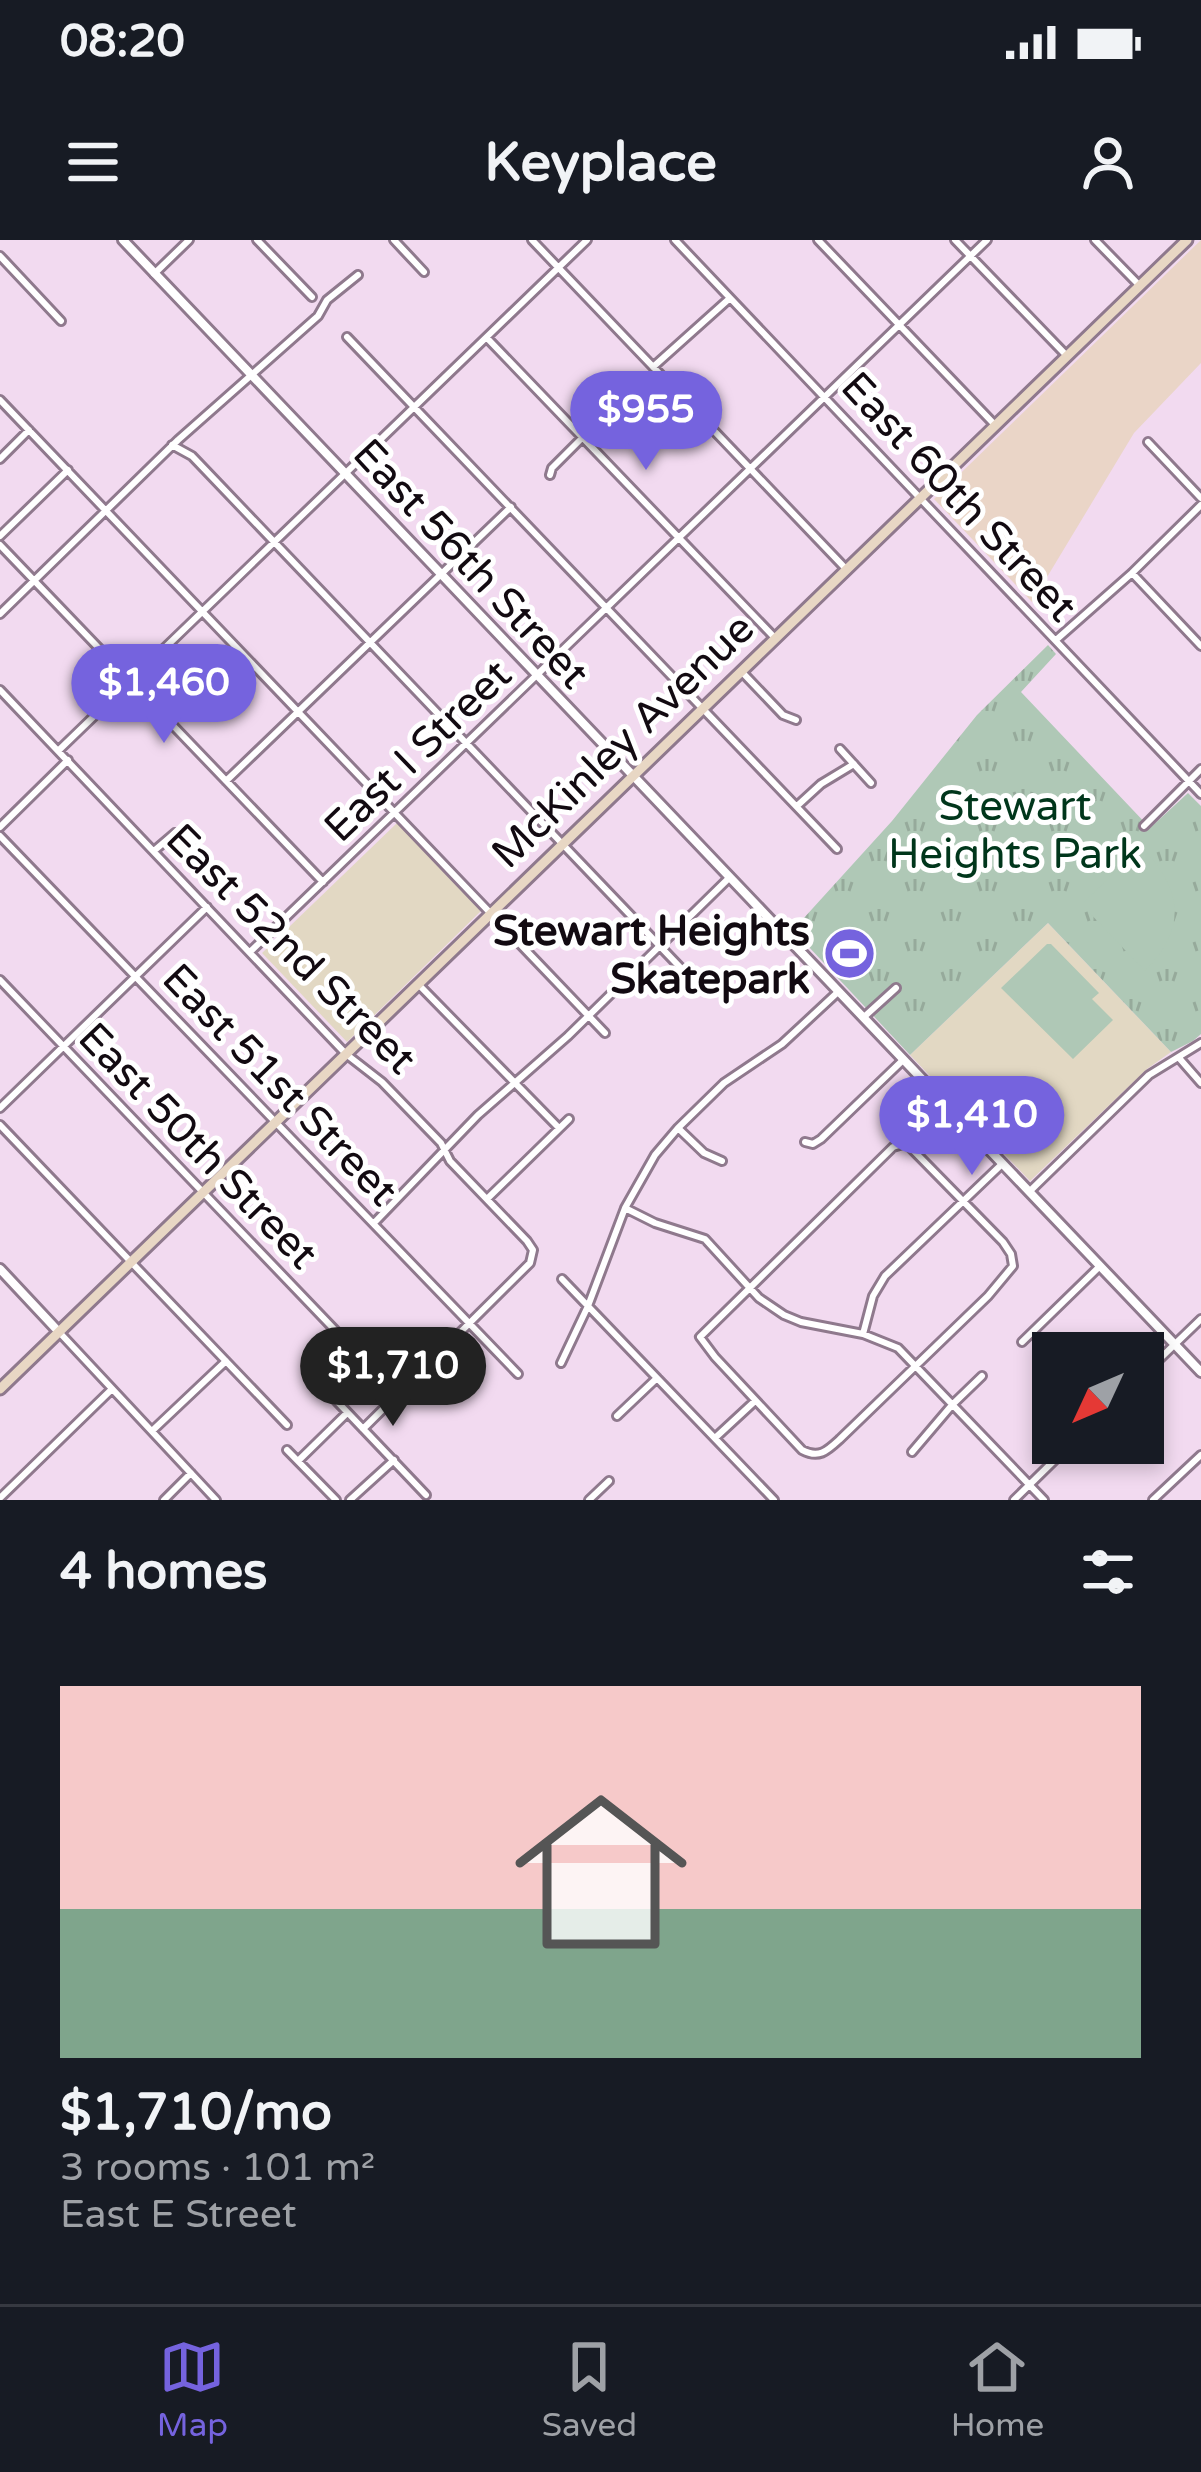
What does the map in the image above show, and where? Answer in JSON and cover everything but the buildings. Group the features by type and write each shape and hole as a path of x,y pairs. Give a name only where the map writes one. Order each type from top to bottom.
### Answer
{"main road":[{"name":"McKinley Avenue","path":"0,1389 1187,240"}],"street":[{"name":"East 56th Street","path":"123,240 1201,1372"},
{"path":"154,274 189,240"},
{"path":"257,240 312,297"},
{"path":"394,240 424,272"},
{"path":"532,240 847,570"},
{"path":"58,751 587,240"},
{"name":"East 60th Street","path":"674,240 1201,794"},
{"path":"818,240 995,425"},
{"path":"955,240 1067,356"},
{"name":"East I Street","path":"250,952 987,240"},
{"path":"1095,240 1139,285"},
{"path":"0,256 61,321"},
{"path":"0,614 172,446 358,275"},
{"path":"653,367 730,298"},
{"path":"346,337 838,849"},
{"path":"487,338 775,638"},
{"path":"0,400 604,1033"},
{"path":"0,459 29,430"},
{"path":"550,476 552,468 583,437"},
{"path":"1056,640 1132,573 1201,502 1148,442"},
{"path":"172,446 192,456 698,986"},
{"path":"68,470 0,541 323,882"},
{"path":"226,782 511,507"},
{"path":"1132,573 1201,646"},
{"path":"741,671 783,715 796,720"},
{"name":"East 52nd Street","path":"0,690 346,1054 382,1082 527,1241 534,1254 530,1263 470,1323"},
{"path":"840,749 872,783"},
{"path":"0,826 68,760"},
{"path":"797,806 854,764"},
{"path":"1144,826 1201,769"},
{"path":"154,851 175,832"},
{"name":"East 51st Street","path":"0,836 518,1374"},
{"path":"374,1223 478,1115 730,878"},
{"path":"0,1108 207,907"},
{"name":"East 50th Street","path":"0,980 354,1350"},
{"path":"418,984 559,1128"},
{"path":"864,1018 896,988"},
{"path":"561,1363 625,1208 655,1155 724,1083 782,1044 839,991"},
{"path":"1029,1192 1149,1075 1201,1043"},
{"path":"1178,1058 1201,1083"},
{"path":"805,1142 820,1139 903,1060"},
{"path":"487,1198 569,1119"},
{"path":"0,1125 286,1424"},
{"path":"678,1128 704,1153 722,1161"},
{"path":"900,1143 913,1148 964,1200 1006,1245 1013,1262 1001,1282 828,1450 815,1455 802,1450 700,1336 900,1143"},
{"path":"863,1334 880,1282 1002,1164"},
{"path":"625,1208 698,1235 770,1307 793,1319 895,1346 1044,1500"},
{"path":"1022,1342 1100,1265"},
{"path":"0,1269 216,1500"},
{"path":"562,1279 774,1500"},
{"path":"1164,1355 1201,1319"},
{"path":"364,1429 470,1323"},
{"path":"374,1355 405,1388"},
{"path":"152,1431 226,1361"},
{"path":"912,1452 982,1376"},
{"path":"617,1416 657,1378"},
{"path":"0,1498 112,1389"},
{"path":"329,1393 426,1495"},
{"path":"715,1438 755,1400"},
{"path":"298,1461 347,1412"},
{"path":"287,1450 336,1500"},
{"path":"1153,1500 1201,1455"},
{"path":"350,1500 394,1460"},
{"path":"1014,1500 1051,1464"},
{"path":"164,1500 191,1473"},
{"path":"589,1500 609,1481"}],"shaded area":[{"path":"1201,240 1201,363 1134,433 1032,602 934,499"},
{"path":"397,823 481,911 347,1042 262,953"},
{"path":"1048,923 1171,1052 1147,1069 1030,1181 910,1055"}],"green space":[{"name":"Stewart Heights Park","path":"1048,645 1056,654 1021,692 1150,828 1188,793 1201,806 1201,1034 1171,1052 1048,923 910,1055 793,930 892,821 977,715"},
{"path":"1141,846 1165,877 1174,907 1169,938 1145,971 1084,907"},
{"path":"1047,944 1099,993 1092,999 1113,1020 1073,1059 1001,988"}],"place":[{"name":"Stewart Heights Skatepark","path":"849,954"}]}
